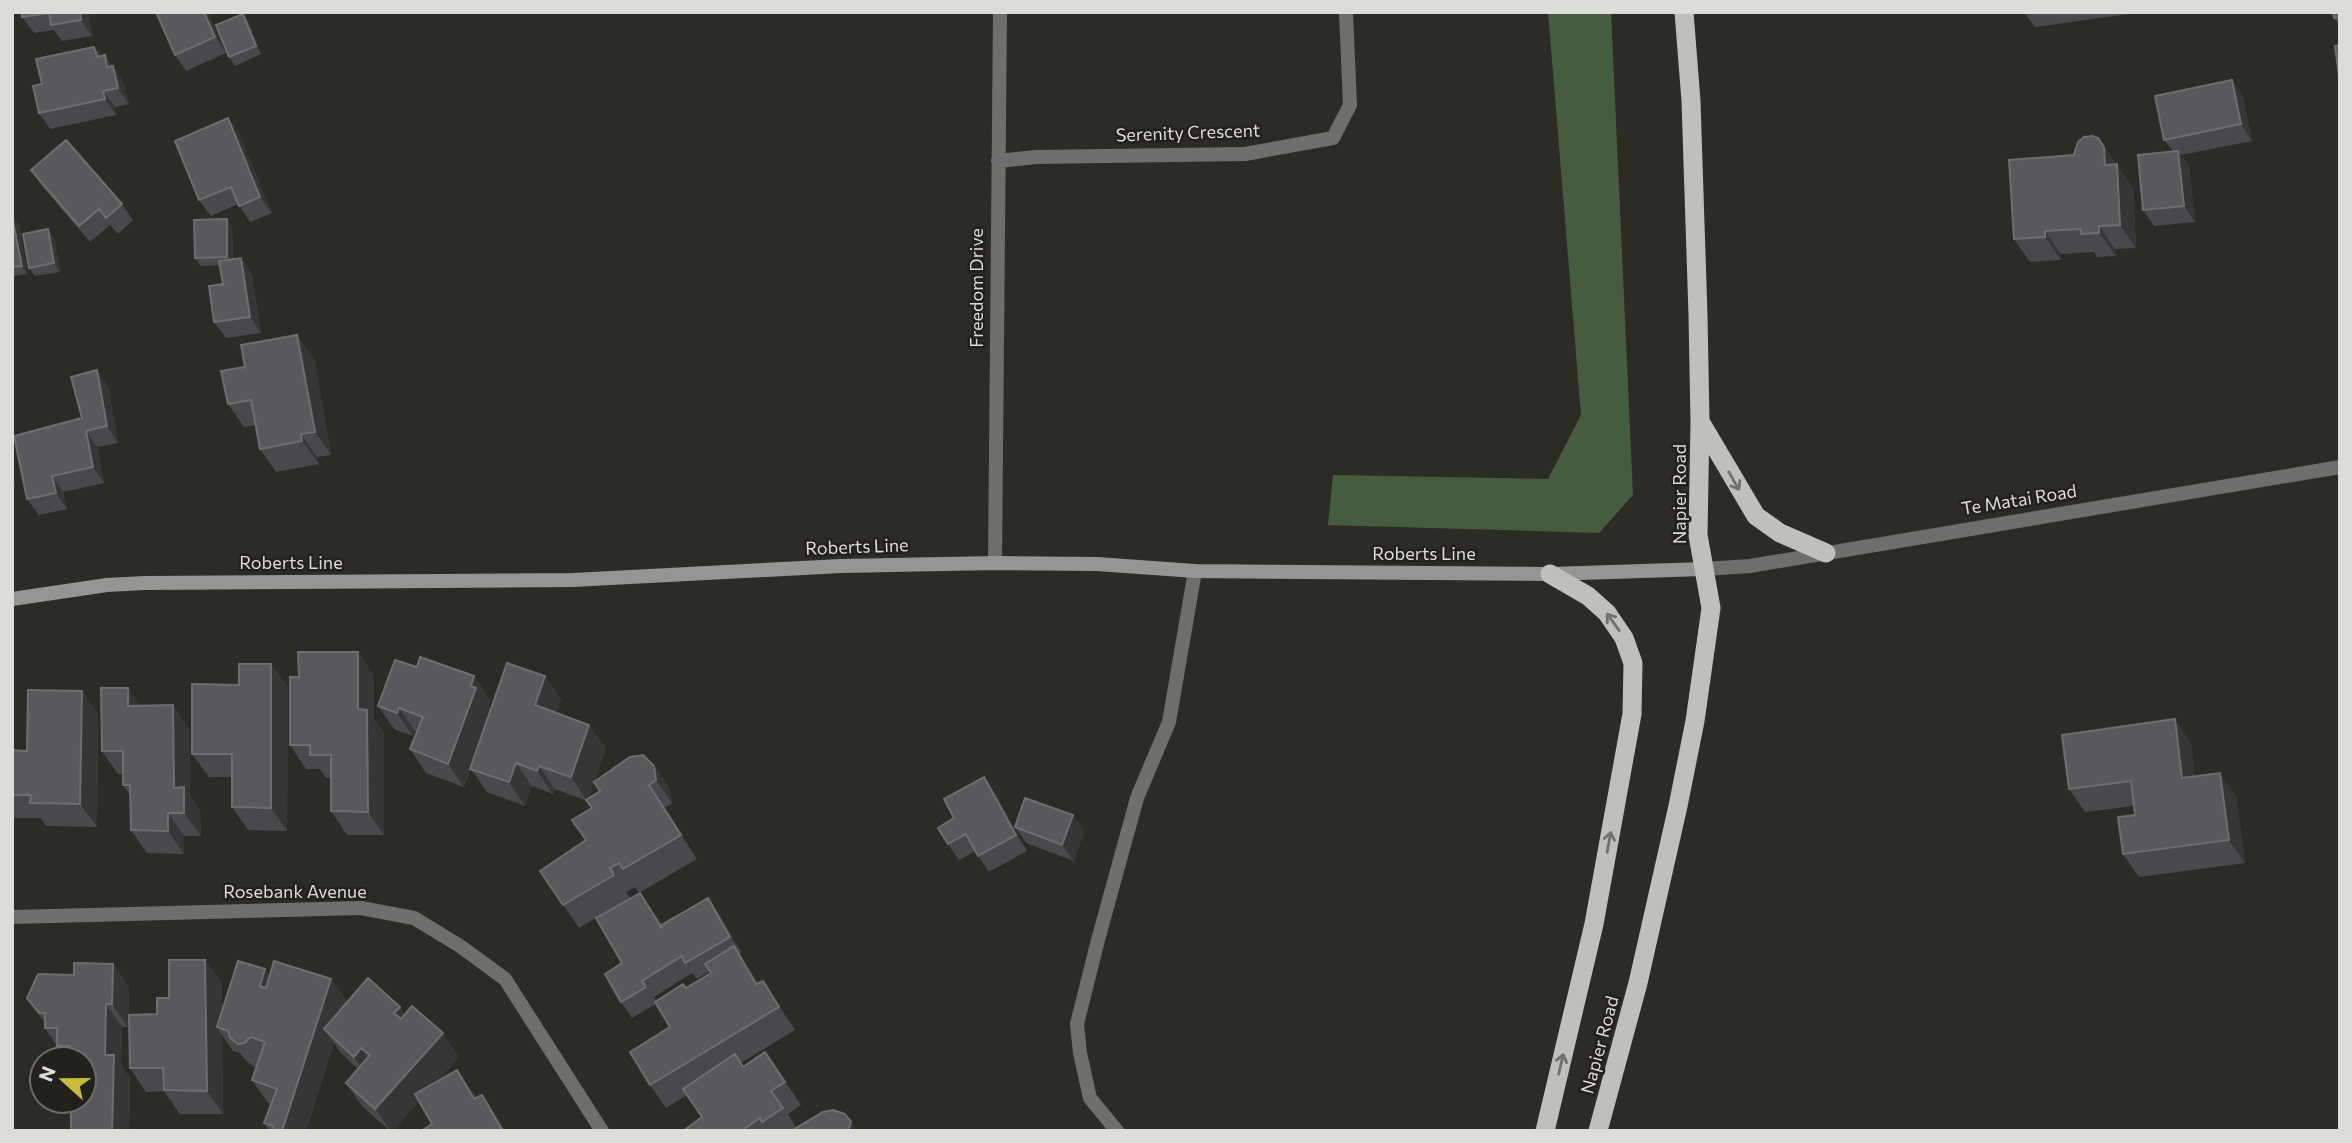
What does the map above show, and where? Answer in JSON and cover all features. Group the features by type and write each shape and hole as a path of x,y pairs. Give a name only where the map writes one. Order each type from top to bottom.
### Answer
{"highway":[{"name":"Napier Road","path":"1598,1131 1638,983 1695,721 1712,608 1698,536 1700,422 1695,211 1684,12"},
{"path":"1700,422 1756,516 1780,533 1826,553"},
{"path":"1545,1131 1594,924 1632,714 1633,663 1624,638 1607,613 1588,596 1550,574"}],"main road":[{"name":"Roberts Line","path":"12,599 107,585 144,583 573,580 841,566 995,563 1097,564 1195,571 1550,574 1704,569"}],"street":[{"name":"Freedom Drive","path":"995,563 1000,12"},
{"name":"Serenity Crescent","path":"998,161 1036,157 1244,154 1333,138 1350,105 1346,12"},
{"name":"Te Matai Road","path":"1704,569 1750,566 2340,467"},
{"path":"1116,1131 1090,1098 1077,1024 1138,798 1169,722 1195,571"},
{"name":"Rosebank Avenue","path":"12,916 361,908 414,918 460,946 505,979 602,1131"}],"green space":[{"path":"1548,12 1611,12 1633,495 1599,533 1328,525 1333,475 1548,479 1581,415"}],"building":[{"path":"22,12 80,12 81,20 51,25 49,13 22,17"},
{"path":"156,12 204,12 215,37 175,55"},
{"path":"2333,12 2340,12 2340,17 2334,18"},
{"path":"243,14 256,46 229,57 216,25"},
{"path":"2340,45 2340,76 2339,76 2335,46"},
{"path":"94,47 97,57 105,55 107,67 113,66 118,88 103,91 105,99 39,113 33,86 42,84 36,59"},
{"path":"2232,80 2241,124 2164,140 2155,96"},
{"path":"228,118 260,197 239,206 231,187 199,200 175,141"},
{"path":"2084,137 2098,138 2104,147 2105,165 2117,164 2120,225 2099,226 2099,233 2081,234 2081,229 2045,231 2045,237 2014,239 2009,160 2074,155 2078,142"},
{"path":"66,140 122,204 106,218 99,209 79,226 31,170"},
{"path":"2178,151 2184,206 2143,210 2138,155"},
{"path":"12,217 22,266 12,267"},
{"path":"227,219 227,257 195,258 194,220"},
{"path":"48,229 54,263 29,268 23,234"},
{"path":"241,258 250,317 214,322 209,286 223,284 219,261"},
{"path":"297,335 315,432 301,434 302,441 260,449 251,400 228,404 221,371 245,367 241,345"},
{"path":"97,370 107,426 86,431 93,467 52,476 56,493 27,499 14,436 82,418 71,377"},
{"path":"298,652 358,652 358,709 367,710 368,812 331,811 331,755 310,755 310,745 290,745 290,677 299,677"},
{"path":"420,657 474,676 471,686 476,688 448,764 410,749 423,717 399,708 397,713 378,706 395,660 417,667"},
{"path":"507,663 545,676 535,705 589,725 571,777 539,766 537,771 516,763 509,782 470,769"},
{"path":"239,664 271,664 271,808 232,807 232,754 192,754 192,684 239,685"},
{"path":"101,688 128,688 128,706 173,705 174,788 184,787 184,813 168,813 168,831 131,830 130,785 123,785 123,751 102,751"},
{"path":"28,690 82,691 80,804 30,803 31,795 12,795 12,750 27,751"},
{"path":"2175,719 2182,778 2220,773 2229,840 2123,854 2118,817 2135,815 2131,781 2069,789 2062,735"},
{"path":"643,755 654,766 656,780 649,785 681,835 623,869 619,863 610,868 614,875 563,905 540,871 586,840 572,820 592,808 586,800 600,791 594,782 630,757"},
{"path":"984,777 1016,835 978,856 966,834 948,844 938,828 954,818 944,799"},
{"path":"1025,798 1073,815 1062,845 1015,827"},
{"path":"640,893 661,926 708,898 730,937 685,963 682,956 642,981 646,987 621,1002 605,974 622,963 596,918"},
{"path":"734,946 756,984 763,981 779,1007 650,1085 630,1052 670,1027 655,1002 683,984 686,988 711,973 705,964"},
{"path":"169,960 205,960 207,1091 164,1090 163,1068 130,1068 129,1015 157,1014 157,998 169,998"},
{"path":"238,961 265,969 260,986 266,988 274,961 331,979 282,1131 271,1131 273,1126 264,1123 277,1089 252,1080 265,1042 251,1037 238,1044 230,1038 228,1031 217,1027"},
{"path":"74,963 113,964 112,1004 106,1004 105,1055 114,1055 112,1131 71,1131 71,1115 98,1115 98,1045 57,1045 57,1028 45,1028 45,1013 39,1013 27,998 38,974 74,975"},
{"path":"368,978 400,1007 394,1013 401,1019 412,1006 443,1033 375,1109 346,1083 370,1055 361,1048 354,1057 324,1029"},
{"path":"765,1052 785,1082 771,1091 783,1108 762,1122 760,1118 744,1129 745,1131 683,1131 702,1117 683,1089 735,1054 743,1067"},
{"path":"457,1070 474,1099 482,1095 503,1131 421,1131 432,1124 415,1094"},
{"path":"833,1110 845,1114 851,1122 848,1131 791,1131 823,1112"}]}
